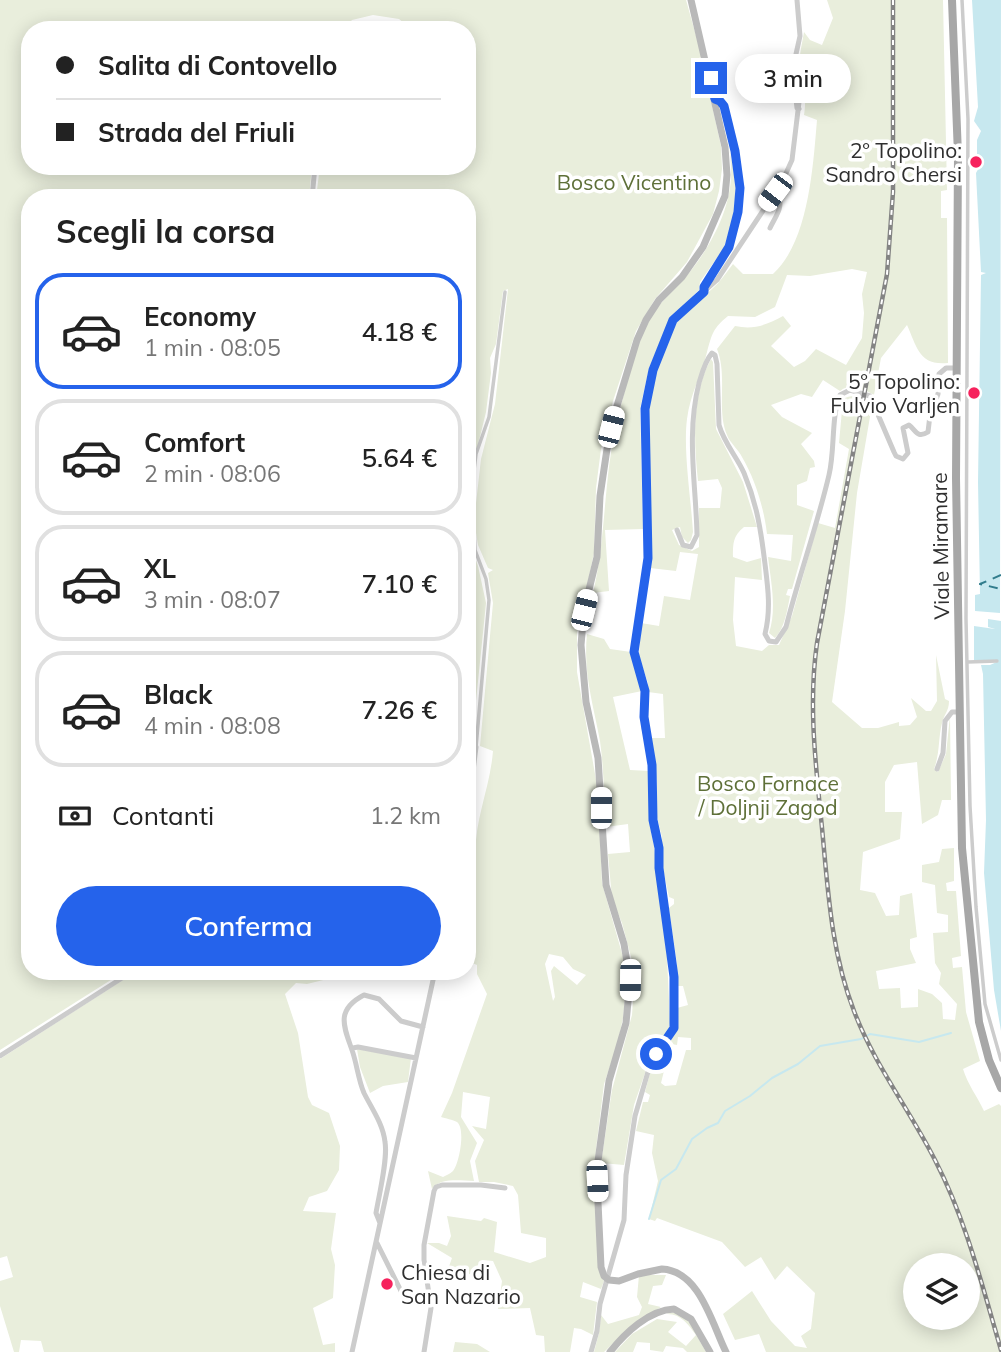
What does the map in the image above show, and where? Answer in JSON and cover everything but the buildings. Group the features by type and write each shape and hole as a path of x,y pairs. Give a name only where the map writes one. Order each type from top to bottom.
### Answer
{"main road":[{"path":"691,0 726,155 724,196 703,247 682,276 659,300 637,340 607,449 600,496 597,557 584,610 581,645 586,702 598,758 606,885 624,944 630,980 624,1032 609,1081 597,1170 601,1267 607,1278 618,1281 663,1269 681,1275 698,1293 726,1352"},
{"name":"Viale Miramare","path":"952,0 958,155 957,368 962,848 976,1005 983,1040 1001,1088"},
{"path":"610,1352 637,1326 657,1313 674,1309 691,1319 710,1352"}],"street":[{"path":"591,1352 598,1311 624,1220 626,1175 635,1116 650,1065 671,1033 674,1022 674,971 653,820 652,763 645,728 645,691 634,652 648,558 645,409 653,370 673,320 718,280 775,192 792,160 800,87 793,63 800,36 797,0"},
{"path":"962,0 968,119 965,425 969,802 985,1004 1001,1060"},
{"path":"773,100 789,96 796,99 799,109"},
{"path":"704,292 704,287 729,247 738,212 740,188 735,151 724,106 715,99"},
{"path":"770,228 780,206 780,198 775,192"},
{"path":"476,454 489,417 505,292"},
{"path":"677,530 683,545 691,547 694,544 697,535 692,419 702,374 712,353 717,364 719,425 745,476 761,522 769,603 765,634 769,641 776,642 786,627 829,475 835,414 840,395 850,390 870,396 896,456 903,458 908,453 903,428 909,425 920,435 928,432 930,415 939,394 940,374 946,368 957,368"},
{"path":"476,553 486,579 489,600 476,747"},
{"path":"966,662 997,661"},
{"path":"937,769 943,752 945,721 952,712 960,712"},
{"path":"0,1056 119,980"},
{"path":"352,1352 433,980"},
{"path":"380,1223 376,1213 386,1144 375,1110 364,1092 343,1018 352,1004 364,995 379,999 401,1021 423,1027"},
{"path":"352,1050 358,1047 416,1058"},
{"path":"424,1352 430,1303 424,1245 435,1189 442,1185 505,1188"},
{"path":"376,1242 405,1299 430,1303"}],"green space":[{"name":"Bosco Vicentino","path":"0,0 686,0 702,57 692,60 693,70 704,70 721,146 719,191 713,214 687,262 655,299 636,331 613,401 601,449 596,488 594,553 577,633 577,672 598,791 602,883 625,964 626,988 617,1046 604,1084 596,1149 594,1189 599,1269 604,1281 601,1289 583,1282 580,1297 597,1302 593,1335 574,1328 570,1352 545,1352 544,1336 536,1335 530,1308 498,1309 502,1281 493,1261 482,1260 471,1274 457,1275 447,1272 452,1258 427,1243 447,1246 451,1236 447,1216 481,1221 484,1218 497,1222 494,1252 530,1263 546,1257 546,1238 521,1233 518,1195 513,1186 479,1182 475,1161 484,1140 472,1126 486,1129 490,1097 463,1092 461,1117 477,1143 470,1161 474,1181 446,1181 432,1189 428,1171 443,1177 453,1171 457,1161 461,1146 460,1126 457,1122 441,1117 487,994 477,974 476,965 476,842 493,751 480,746 493,603 488,573 493,570 488,568 478,545 476,503 481,459 495,404 508,289 503,291 496,344 490,358 491,373 486,412 476,453 476,189 317,189 319,175 476,175 476,21 402,21 373,15 351,21 21,21 21,175 311,175 310,189 21,189 21,980 111,980 0,1050","holes":["549,954 563,957 573,969 586,975 577,985 554,966 551,971 555,997 553,1001 545,964"]},
{"name":"Bosco Fornace / Doljnji Zagod","path":"827,0 943,0 947,190 941,191 941,218 947,218 948,363 938,363 925,358 907,325 881,358 874,395 853,387 840,391 823,380 812,397 801,394 771,405 782,417 812,433 801,444 814,461 815,467 810,468 807,481 797,485 797,505 814,511 792,589 788,589 786,595 790,596 785,618 775,638 769,633 773,605 768,557 791,561 793,535 767,534 755,484 742,457 728,438 724,425 722,370 717,349 735,326 760,326 783,316 791,326 771,346 794,367 805,361 816,349 846,365 862,338 862,294 867,272 852,269 810,276 787,275 775,307 755,317 728,316 712,336 687,419 687,460 693,532 691,540 688,543 682,537 680,527 672,530 679,545 692,551 699,547 699,508 720,508 722,488 718,479 698,481 696,451 697,403 711,359 716,429 743,482 757,527 744,527 738,534 733,557 747,562 761,558 762,580 735,577 733,620 736,646 762,651 769,645 779,645 792,616 818,523 835,528 849,449 839,443 843,399 858,396 872,405 857,493 832,702 862,728 878,728 899,722 899,726 910,725 917,717 911,698 926,711 931,711 937,701 936,655 945,699 949,701 934,769 938,772 946,754 950,716 951,800 942,800 938,815 922,824 917,762 894,765 885,782 885,812 902,812 900,839 863,852 860,890 875,893 886,916 899,915 900,896 912,893 917,937 910,939 910,949 916,963 876,971 879,989 900,988 901,1008 918,1007 918,989 932,994 942,1003 943,1019 955,1020 957,1004 939,984 941,973 935,963 933,933 948,932 948,915 937,913 935,885 922,882 922,865 939,862 942,849 954,848 954,881 946,883 947,891 956,891 961,956 952,958 953,968 962,967 966,1012 980,1061 963,1069 984,1111 999,1104 1001,1106 1001,1352 766,1352 759,1334 735,1340 723,1314 752,1291 771,1321 795,1346 807,1348 801,1336 811,1329 815,1293 787,1266 775,1280 761,1257 745,1267 722,1242 657,1218 655,1221 649,1219 658,1181 652,1153 654,1135 636,1131 643,1102 648,1102 650,1095 645,1092 652,1066 664,1071 661,1083 665,1086 676,1085 686,1050 691,1050 691,1038 678,1037 677,1045 666,1043 676,1030 677,1008 688,1005 683,986 675,986 677,964 669,908 674,904 674,899 669,897 662,864 662,837 657,817 657,782 650,738 665,738 663,694 648,692 648,683 639,657 641,623 659,626 664,596 690,600 698,554 680,552 676,571 650,568 649,407 668,337 683,314 715,286 733,264 743,274 773,274 785,260 794,242 807,202 817,120 804,115 805,98 800,56 804,32 810,40 822,45 833,18"},
{"path":"729,148 736,185 734,214 724,248 700,282 699,290 670,318 649,368 640,409 643,529 605,530 609,591 593,593 614,436 631,368 652,315 697,262 719,225 730,185"},
{"path":"476,560 486,603 476,701"},
{"path":"587,634 604,639 610,649 631,652 642,682 642,691 613,697 630,770 649,771 650,827 667,957 670,1023 668,1032 653,1050 634,1105 624,1165 601,1163 612,1090 632,1015 635,972 622,923 612,899 608,854 630,852 628,824 606,827 600,741 588,675"},
{"path":"123,980 323,980 307,984 296,983 285,994 298,1033 308,1097 312,1105 329,1113 340,1146 339,1170 327,1191 309,1197 303,1211 336,1213 331,1249 335,1265 333,1298 313,1308 323,1345 335,1343 335,1352 44,1352 41,1341 21,1340 19,1352 14,1352 0,1306 0,1281 13,1277 7,1256 0,1258 0,1059"},
{"path":"357,1049 411,1058 408,1082 383,1086 370,1093 360,1067"},
{"path":"639,1275 666,1275 662,1285 653,1286 648,1304 661,1307 631,1326 604,1352 594,1352 601,1315 608,1324 639,1315 642,1307 637,1297"},
{"path":"675,1312 688,1320 706,1352 687,1352 683,1348 666,1346 663,1352 650,1350 650,1343 637,1342 633,1352 615,1352 632,1334 657,1319 677,1322 668,1332 686,1346 696,1335 680,1317 666,1314"},
{"path":"455,1342 477,1344 490,1352 453,1352"}],"water":[{"path":"972,0 1001,0 1000,613 975,611 975,595 980,594 978,482 981,275 986,273 981,272 976,173 981,164 977,154 977,140 981,131 974,121 978,107"},
{"path":"988,619 1001,621 1001,1031 994,990 984,873 986,820 981,665 999,661 974,660 974,626 995,629 988,627"}],"waterway":[{"path":"649,1219 661,1180 676,1169 692,1139 718,1123 725,1111 772,1078 798,1064 820,1046 861,1039 870,1034 919,1042 951,1033"}],"ferry route":[{"path":"1001,575 980,584 1001,589"}],"railway":[{"path":"893,0 893,192 887,274 817,643 813,689 815,759 835,944 846,989 871,1049 925,1141 956,1206 1001,1350"}],"place":[{"name":"2º Topolino: Sandro Chersi","path":"976,162"},
{"name":"5º Topolino: Fulvio Varljen","path":"974,393"},
{"name":"Chiesa di San Nazario","path":"387,1284"}],"route":[{"path":"656,1054 674,1028 674,971 653,820 654,795 644,717 644,680 634,652 648,558 645,409 653,370 669,328 673,320 704,292 704,287 729,247 738,212 740,188 735,151 724,106 715,99 711,78"}]}
